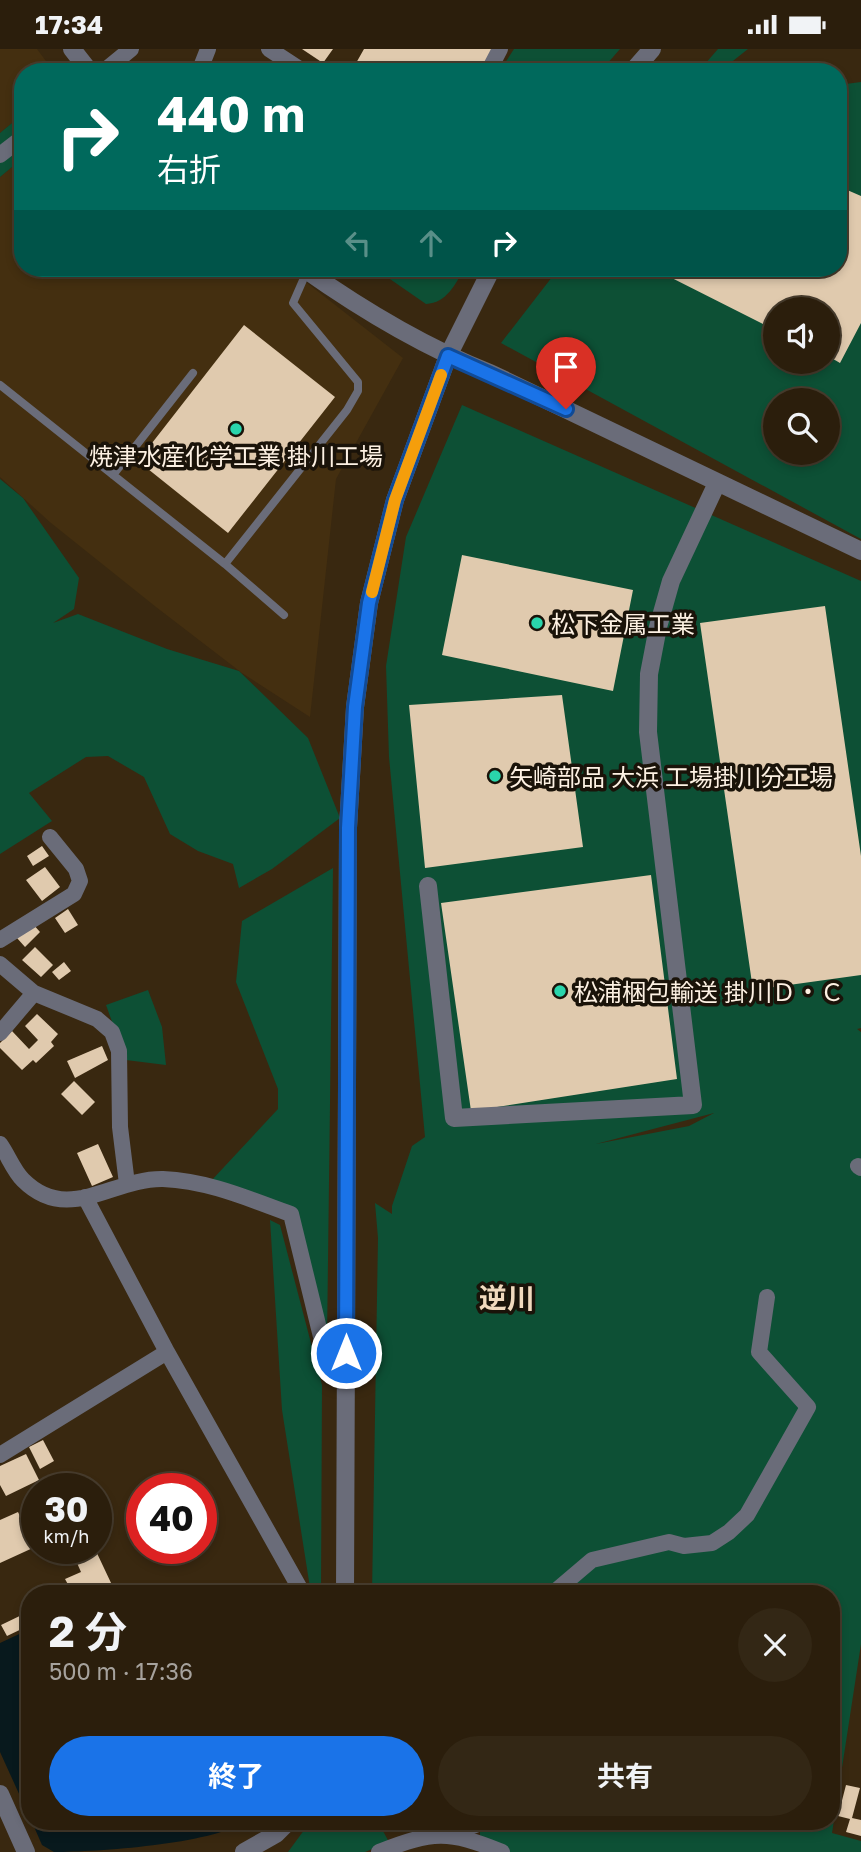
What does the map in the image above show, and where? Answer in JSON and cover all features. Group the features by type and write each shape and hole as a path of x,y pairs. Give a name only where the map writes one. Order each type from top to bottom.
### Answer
{"street":[{"path":"72,49 83,63"},
{"path":"114,63 131,49"},
{"path":"269,49 290,63"},
{"path":"640,63 652,49"},
{"path":"0,155 14,144"},
{"path":"316,277 448,356 491,373 861,551"},
{"path":"345,1585 348,828 355,707 369,603 395,500 448,356 488,277"},
{"path":"428,886 454,1118 693,1105 648,731 649,674 671,581 717,483"},
{"path":"0,940 75,894 80,881 76,869 50,837"},
{"path":"0,964 34,993 97,1019 112,1032 119,1051 120,1127 127,1184"},
{"path":"0,1033 34,993"},
{"path":"0,1144 20,1177 35,1191 62,1202 127,1184 159,1179 201,1182 291,1214 325,1353 346,1353"},
{"path":"85,1197 167,1352 298,1585"},
{"path":"563,1585 592,1560 669,1542 684,1546 712,1543 747,1515 808,1407 759,1353 767,1297"},
{"path":"0,1455 167,1352"},
{"path":"0,1794 26,1852"},
{"path":"244,1852 280,1830"},
{"path":"379,1852 407,1841 462,1830"},
{"path":"452,1834 502,1852"}],"lane":[{"path":"225,563 347,409 358,391 358,382 293,303 302,277"},
{"path":"113,475 193,373"},
{"path":"0,385 225,563 284,615"}],"shaded area":[{"path":"0,49 37,49 47,63 14,63 14,121 0,133"},
{"path":"14,165 14,277 300,277 403,358 336,479 310,717 242,673 156,607 51,523 0,477 0,177"},
{"path":"21,1633 21,1798 0,1752 0,1643"},
{"path":"35,1830 228,1830 181,1841 124,1848 54,1852 42,1845"}],"green space":[{"path":"514,49 620,49 608,63 505,63"},
{"path":"718,49 748,49 730,63 706,63"},
{"path":"861,82 861,539 501,343 552,277 847,277 847,84"},
{"path":"14,121 14,165 0,177 0,133"},
{"path":"387,277 460,277 445,296 426,304"},
{"path":"462,405 861,581 861,1028 857,1029 861,1032 861,1644 840,1781 840,1585 372,1585 378,1238 375,1203 392,1214 392,1206 412,1146 425,1137 389,757 386,666 406,537","holes":["714,1113 689,1126 596,1144"]},
{"path":"0,479 23,498 79,578 74,609 53,623 78,614 167,649 239,671 308,738 340,818 272,869 239,888 233,864 198,851 170,834 144,777 108,756 86,757 29,793 52,821 0,854"},
{"path":"333,868 327,1340 293,1210 211,1181 278,1109 278,1089 236,982 242,921"},
{"path":"148,990 162,1027 166,1065 126,1060 106,1005"},
{"path":"270,1220 280,1225 322,1385 321,1585 310,1585 282,1410"},
{"path":"304,1830 382,1830 389,1842 365,1852 288,1852"},
{"path":"480,1830 832,1830 832,1833 861,1841 861,1852 509,1852 480,1838"}],"building":[{"path":"302,49 333,49 323,63"},
{"path":"364,49 493,49 485,63 356,63"},
{"path":"847,190 861,196 861,323 840,363 840,297 763,297 763,324 670,277 847,277"},
{"name":"焼津水産化学工業 掛川工場","path":"244,325 335,397 228,533 138,461"},
{"name":"松下金属工業","path":"462,555 633,590 613,691 442,655"},
{"path":"825,606 861,856 861,975 753,990 700,623"},
{"name":"矢崎部品 大浜 工場掛川分工場","path":"562,695 583,847 425,868 409,705"},
{"path":"42,846 49,856 33,866 27,856"},
{"path":"45,867 60,887 42,901 26,880"},
{"name":"松浦梱包輸送 掛川Ｄ・Ｃ","path":"651,875 677,1079 471,1111 441,903"},
{"path":"68,909 78,925 65,933 55,918"},
{"path":"32,923 40,932 25,947 17,938"},
{"path":"35,947 53,965 41,977 22,960"},
{"path":"64,962 71,971 59,980 52,972"},
{"path":"37,1014 58,1034 51,1042 54,1046 36,1063 33,1060 22,1070 0,1048 0,1043 12,1031 29,1049 38,1040 25,1026"},
{"path":"102,1046 108,1060 75,1078 67,1061"},
{"path":"74,1081 95,1102 82,1115 61,1094"},
{"path":"98,1144 113,1177 92,1186 77,1153"},
{"path":"43,1440 54,1461 40,1469 29,1447"},
{"path":"26,1454 36,1473 21,1473 21,1489 6,1496 0,1485 0,1466"},
{"path":"18,1512 21,1518 21,1553 0,1563 0,1520"},
{"path":"77,1564 102,1564 112,1585 68,1585 65,1579 81,1572"},
{"path":"21,1615 21,1629 7,1636 1,1625"},
{"path":"846,1785 860,1788 852,1818 861,1820 861,1836 846,1832 850,1819 840,1816"}],"slow traffic":[{"path":"372,592 395,500 441,375"}],"place":[{"name":"焼津水産化学工業 掛川工場","path":"236,429"},
{"name":"松下金属工業","path":"537,623"},
{"name":"矢崎部品 大浜 工場掛川分工場","path":"495,776"},
{"name":"松浦梱包輸送 掛川Ｄ・Ｃ","path":"560,991"}],"district":[{"name":"逆川","path":"507,1297"}],"route":[{"path":"346,1353 348,828 355,707 369,603 395,500 448,356 491,373 566,409"}]}
